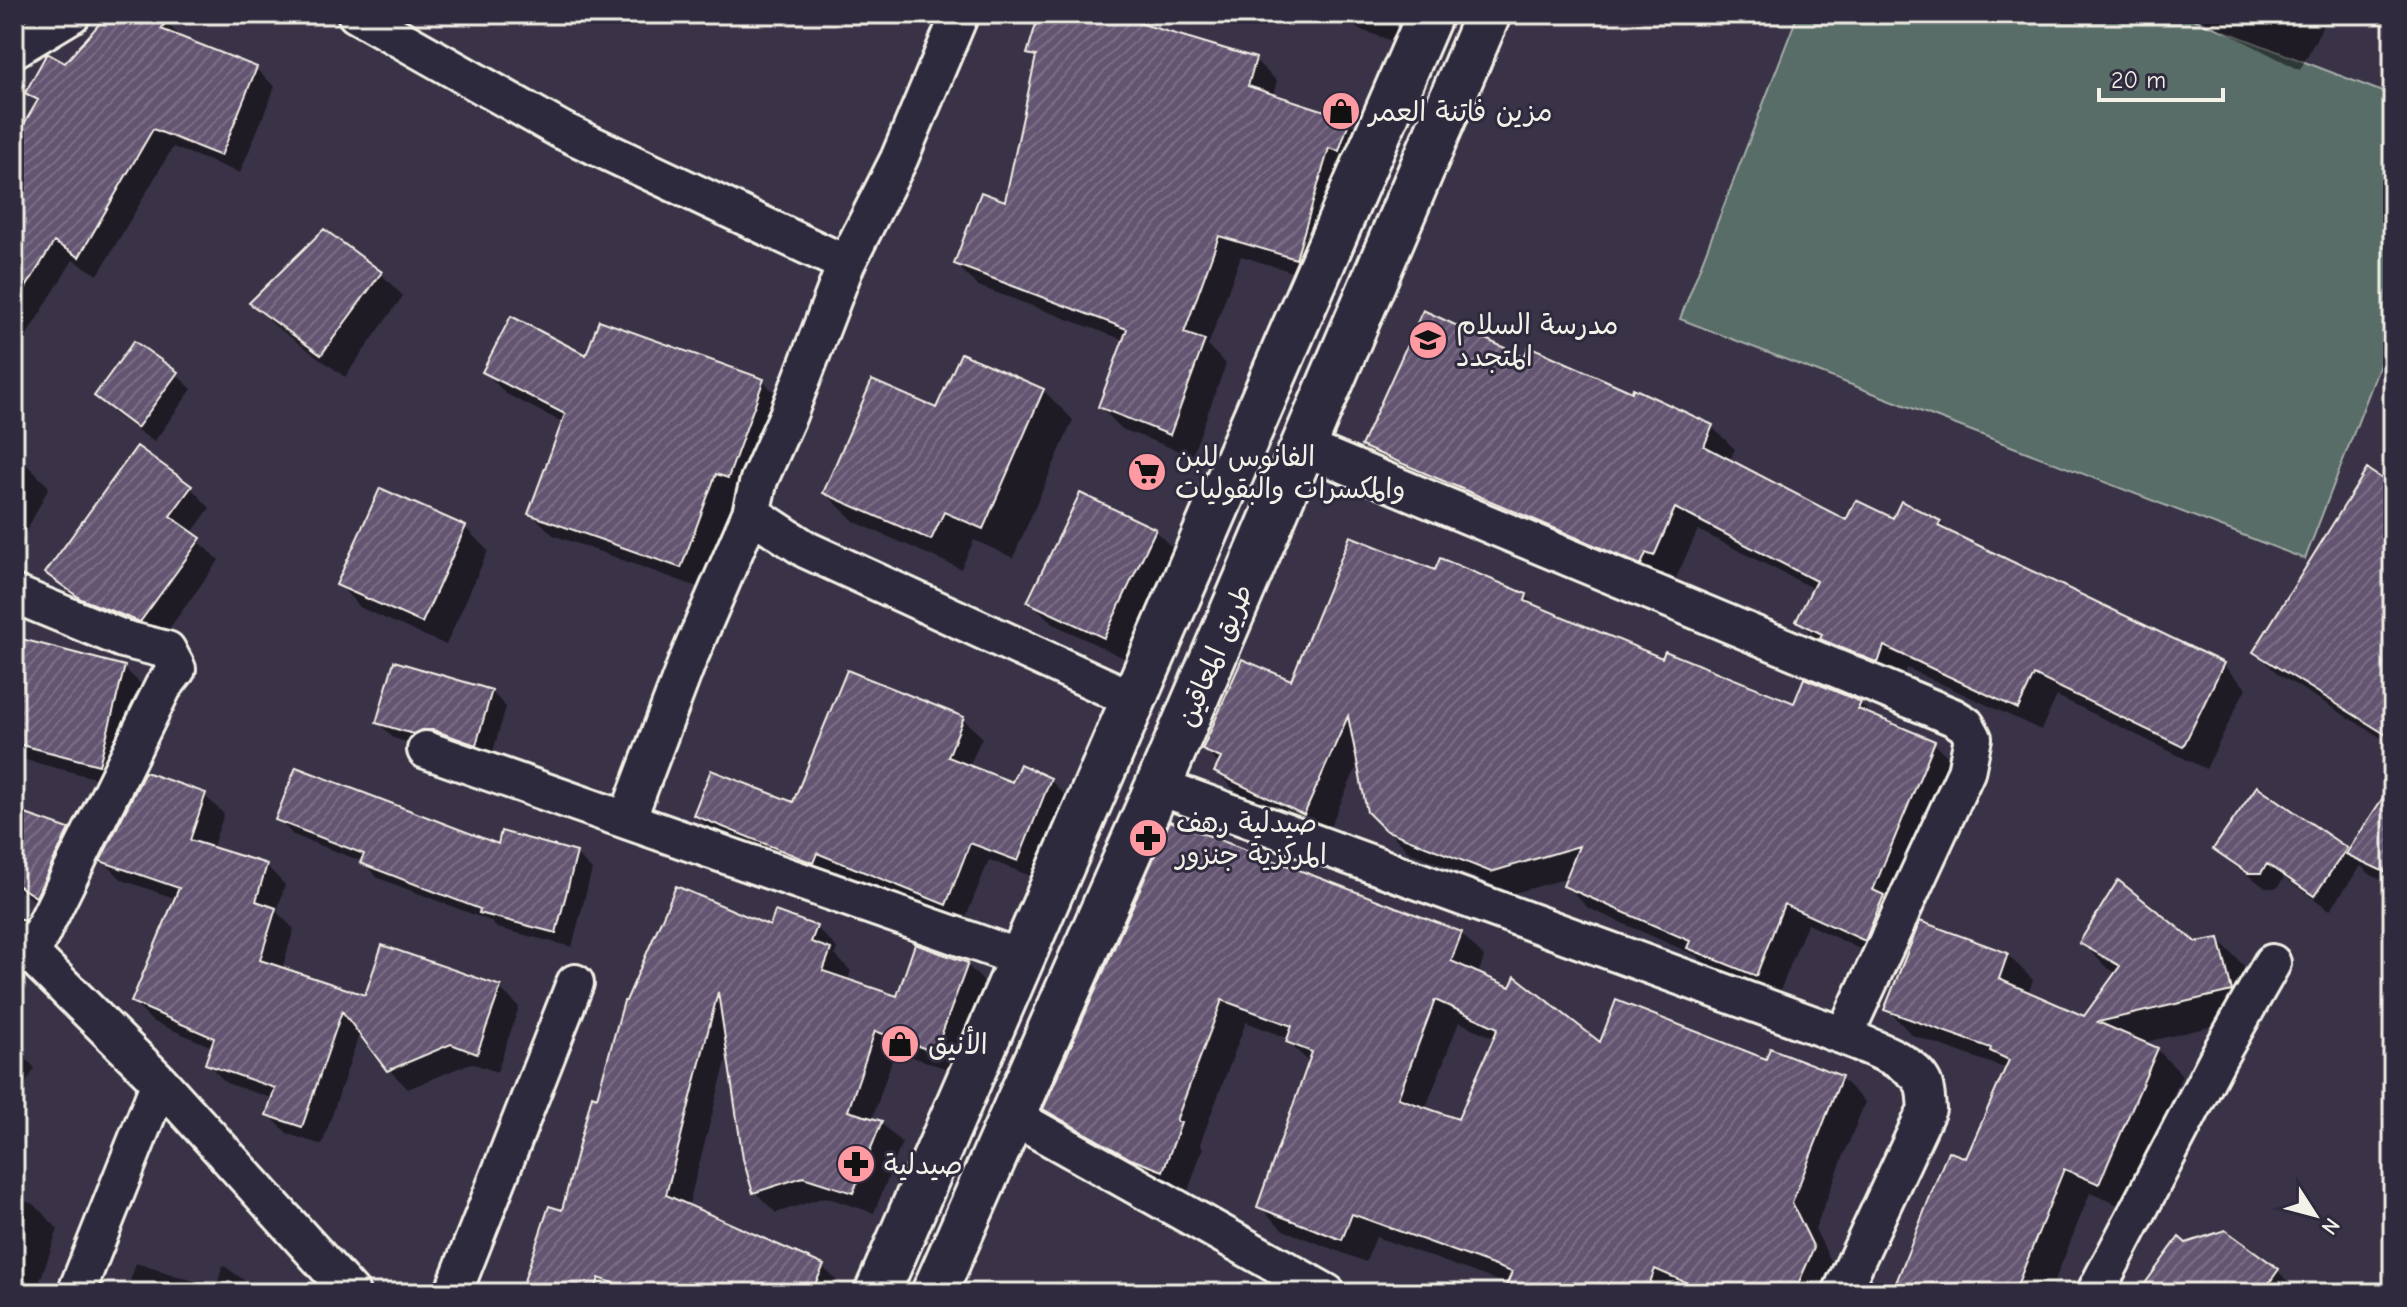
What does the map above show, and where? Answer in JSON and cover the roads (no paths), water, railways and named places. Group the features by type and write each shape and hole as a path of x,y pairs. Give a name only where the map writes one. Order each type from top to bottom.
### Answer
{"street":[{"path":"14,49 72,14"},
{"path":"356,14 561,130 846,264"},
{"path":"627,820 687,662 751,513 759,480 788,415 846,264 899,159 960,14"},
{"name":"طريق المعاقين","path":"877,1293 1430,14"},
{"name":"طريق المعاقين","path":"934,1293 1158,786 1488,14"},
{"path":"1303,447 1966,725 1973,738 1966,772 1844,1036"},
{"path":"751,513 807,550 1132,699"},
{"path":"14,594 123,639 167,650 177,669 163,687 22,945 160,1082 351,1293"},
{"path":"426,750 1020,958"},
{"path":"1158,786 1844,1036 1898,1060 1923,1083 1927,1109 1841,1293"},
{"path":"2095,1293 2219,1056 2272,963"},
{"path":"453,1293 575,983"},
{"path":"76,1293 160,1082"},
{"path":"1012,1116 1327,1293"}],"place":[{"name":"مزين فاتنة العمر","path":"1341,111"},
{"name":"مدرسة السلام المتجدد","path":"1428,340"},
{"name":"الفانوس للبن والمكسرات والبقوليات","path":"1147,472"},
{"name":"صيدلية رهف المركزية جنزور","path":"1148,838"},
{"name":"الأنيق","path":"900,1044"},
{"name":"صيدلية","path":"856,1164"}]}
